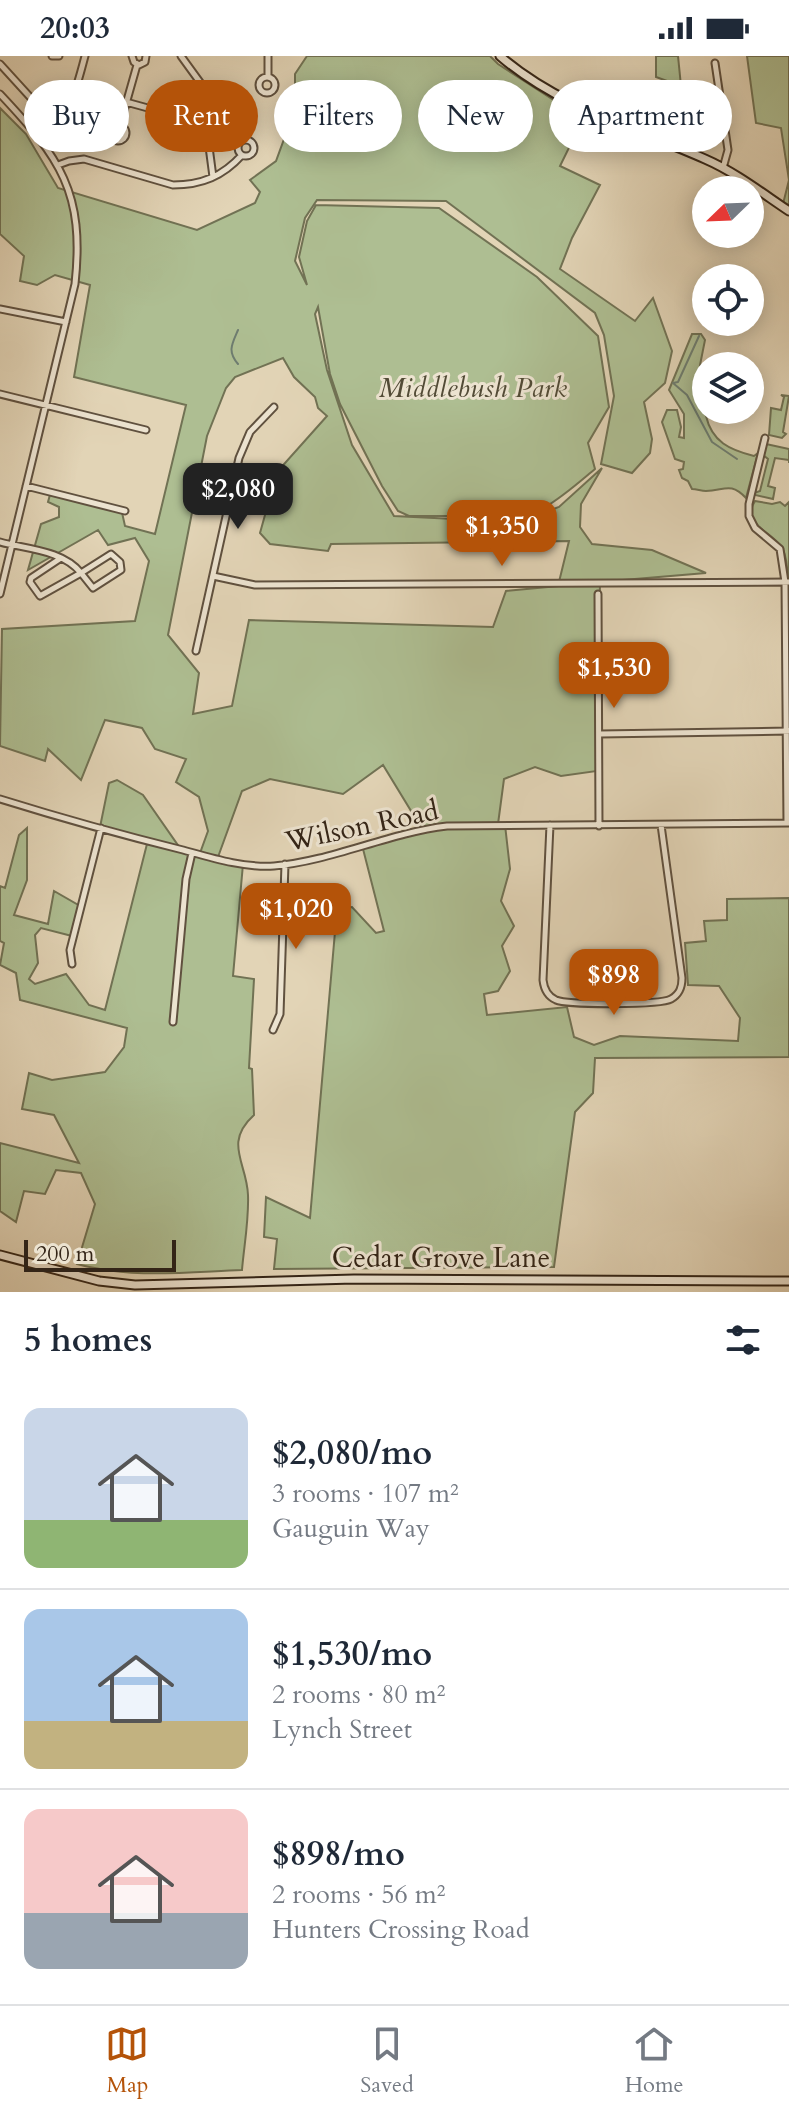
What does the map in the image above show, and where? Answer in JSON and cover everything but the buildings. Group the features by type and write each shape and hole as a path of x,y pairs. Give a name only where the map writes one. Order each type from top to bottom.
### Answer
{"main road":[{"path":"500,56 595,115 723,168 789,211"},
{"name":"Cedar Grove Lane","path":"0,1255 135,1288 354,1279 789,1281"},
{"path":"111,1282 126,1292"}],"street":[{"path":"52,56 59,56"},
{"path":"79,80 85,56"},
{"path":"129,92 137,65 132,56"},
{"path":"137,65 143,64 146,56"},
{"path":"181,56 197,80"},
{"path":"268,56 268,77"},
{"path":"715,63 728,150 723,168"},
{"path":"0,64 24,90"},
{"path":"0,94 24,119"},
{"path":"0,594 75,284 78,240 73,204 58,165 49,152"},
{"path":"210,152 213,177"},
{"path":"58,165 84,159 173,185 191,184 228,171 242,155"},
{"path":"0,309 66,322"},
{"path":"0,394 146,430"},
{"path":"196,651 239,458 250,432 274,407"},
{"path":"765,438 749,504 749,516 755,528 780,549 787,582 788,823"},
{"path":"26,486 125,511"},
{"path":"0,542 61,558 69,561 81,573 93,588 115,575 122,566 111,554 81,573 42,596 38,595 30,582 31,578 61,558"},
{"path":"213,576 255,585 787,582"},
{"path":"598,594 599,826"},
{"path":"600,734 787,731"},
{"name":"Wilson Road","path":"0,799 192,853 243,864 271,866 447,826 788,823"},
{"path":"550,825 545,991 560,1001 611,1003 661,1002 675,997 682,984 661,825"},
{"path":"72,964 70,950 101,828"},
{"path":"173,1022 186,879 192,853"},
{"path":"273,1030 280,1014 285,864"}],"green space":[{"name":"Middlebush Park","path":"307,56 490,56 523,80 418,80 418,152 533,152 533,87 549,97 549,152 567,152 560,166 600,185 572,238 560,269 635,321 653,298 672,351 665,383 644,402 652,439 650,453 632,473 601,464 614,396 604,335 595,313 446,201 317,200 305,218 295,261 307,285 299,257 307,221 316,205 439,208 537,277 598,336 609,407 588,443 595,469 550,504 523,517 409,516 398,511 382,486 340,404 330,374 318,307 315,314 327,370 352,445 394,516 517,522 559,507 602,468 581,504 580,527 592,544 652,550 706,573 600,582 597,771 561,776 535,767 504,779 498,824 505,825 510,869 501,901 514,926 502,946 510,971 498,991 484,994 487,1015 567,1007 574,1037 594,1045 620,1036 738,1041 740,1018 719,986 688,985 685,943 706,941 704,921 727,920 727,899 789,898 789,1057 595,1058 593,1093 575,1112 554,1267 274,1269 277,1239 264,1237 266,1197 310,1218 337,909 352,907 376,933 384,931 362,845 422,829 383,765 343,794 270,779 242,791 218,857 243,864 233,976 254,979 249,1068 252,1069 254,1115 245,1125 238,1144 248,1195 242,1270 138,1273 77,1264 95,1204 81,1173 56,1170 45,1194 24,1191 16,1222 0,1211 0,1143 79,1163 54,1115 22,1109 29,1073 52,1080 105,1072 124,1047 127,1028 20,1000 16,973 0,965 4,943 0,941 0,886 5,888 19,835 27,828 27,880 14,915 48,924 54,891 80,906 72,936 41,928 35,935 38,963 29,979 35,984 66,974 89,1005 105,1010 148,840 100,827 109,783 117,780 143,795 180,848 200,853 208,831 199,797 176,782 186,759 155,749 142,728 105,720 81,780 48,749 45,761 0,746 2,629 135,621 149,561 135,538 108,545 98,530 28,570 41,524 59,517 59,507 48,502 51,491 121,508 125,526 155,534 186,405 74,377 90,285 55,275 37,285 20,281 24,256 0,234 0,108 24,132 24,152 37,152 58,188 197,230 255,203 260,192 250,180 276,161 279,152 402,152 402,80 295,80 295,74","holes":["283,358 294,377 315,397 318,408 327,416 277,472 260,533 270,544 328,551 331,544 569,541 558,586 506,591 493,627 249,620 232,706 193,714 199,673 168,635 207,436 226,388 235,377"]},
{"path":"656,56 678,56 680,80 656,77"},
{"path":"747,56 789,56 789,180 781,128 756,123"},
{"path":"789,180 789,207 783,204"},
{"path":"692,334 702,336 705,340 703,352 692,352 692,424 709,424 723,444 754,456 758,453 746,498 731,488 692,489 688,481 682,478 679,470 683,469 684,462 675,459 662,422 667,410 677,410 681,427 679,437 684,438 684,414 669,390"},
{"path":"781,395 789,396 783,432 786,434 782,438 769,435 771,408 781,410 784,397"},
{"path":"766,444 789,449 789,460 775,458 768,486 775,488 773,499 754,493 760,491 768,459 763,455"},
{"path":"755,501 780,502 785,506 789,502 789,580 782,548 752,516"}],"waterway":[{"path":"238,330 232,351 238,364"},
{"path":"699,336 678,382 673,383 687,395 712,442 737,459"}]}
